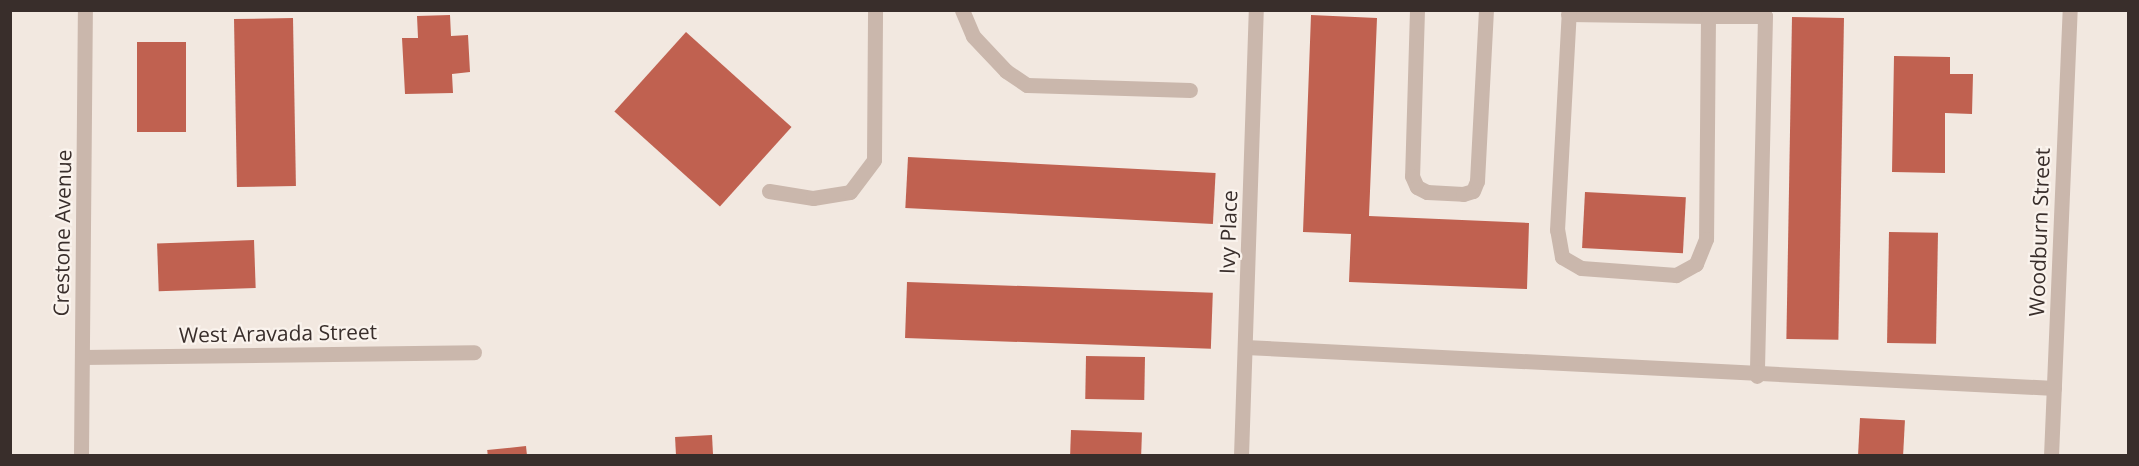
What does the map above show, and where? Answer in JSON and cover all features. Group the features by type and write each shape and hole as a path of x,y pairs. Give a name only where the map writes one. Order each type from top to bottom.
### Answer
{"street":[{"name":"Crestone Avenue","path":"81,456 85,10"},
{"path":"769,191 813,198 850,192 874,160 875,10"},
{"path":"962,10 973,36 1006,71 1027,85 1190,90"},
{"name":"Ivy Place","path":"1241,456 1256,10"},
{"path":"1417,10 1412,176 1417,187 1427,192 1463,194 1473,190 1477,181 1486,10"},
{"name":"Woodburn Street","path":"2051,456 2070,10"},
{"path":"1708,16 1706,239 1696,264 1676,275 1581,268 1562,257 1557,230 1568,12 1765,16 1757,376"},
{"path":"1245,347 1757,376 2054,388"},
{"name":"West Aravada Street","path":"82,357 474,352"}],"building":[{"path":"450,15 451,36 468,35 470,72 452,74 453,93 405,94 402,38 418,38 417,16"},
{"path":"1311,15 1377,18 1369,216 1529,223 1527,289 1349,282 1351,234 1303,232"},
{"path":"1792,17 1844,18 1838,340 1786,339"},
{"path":"293,18 296,186 237,187 234,19"},
{"path":"686,32 792,127 720,207 614,112"},
{"path":"137,42 186,42 186,132 137,132"},
{"path":"1894,56 1950,57 1950,74 1973,74 1972,114 1945,113 1945,173 1892,172"},
{"path":"908,157 1216,173 1213,224 905,208"},
{"path":"1585,192 1686,197 1683,253 1582,248"},
{"path":"1889,232 1938,233 1936,344 1887,343"},
{"path":"254,240 256,288 159,291 157,243"},
{"path":"907,282 1213,293 1211,349 905,338"},
{"path":"1086,356 1145,357 1144,400 1085,399"},
{"path":"1860,418 1905,420 1903,456 1858,456"},
{"path":"1071,430 1142,432 1141,456 1070,456"},
{"path":"712,435 713,456 676,456 675,437"},
{"path":"526,446 527,456 488,456 487,450"}]}
